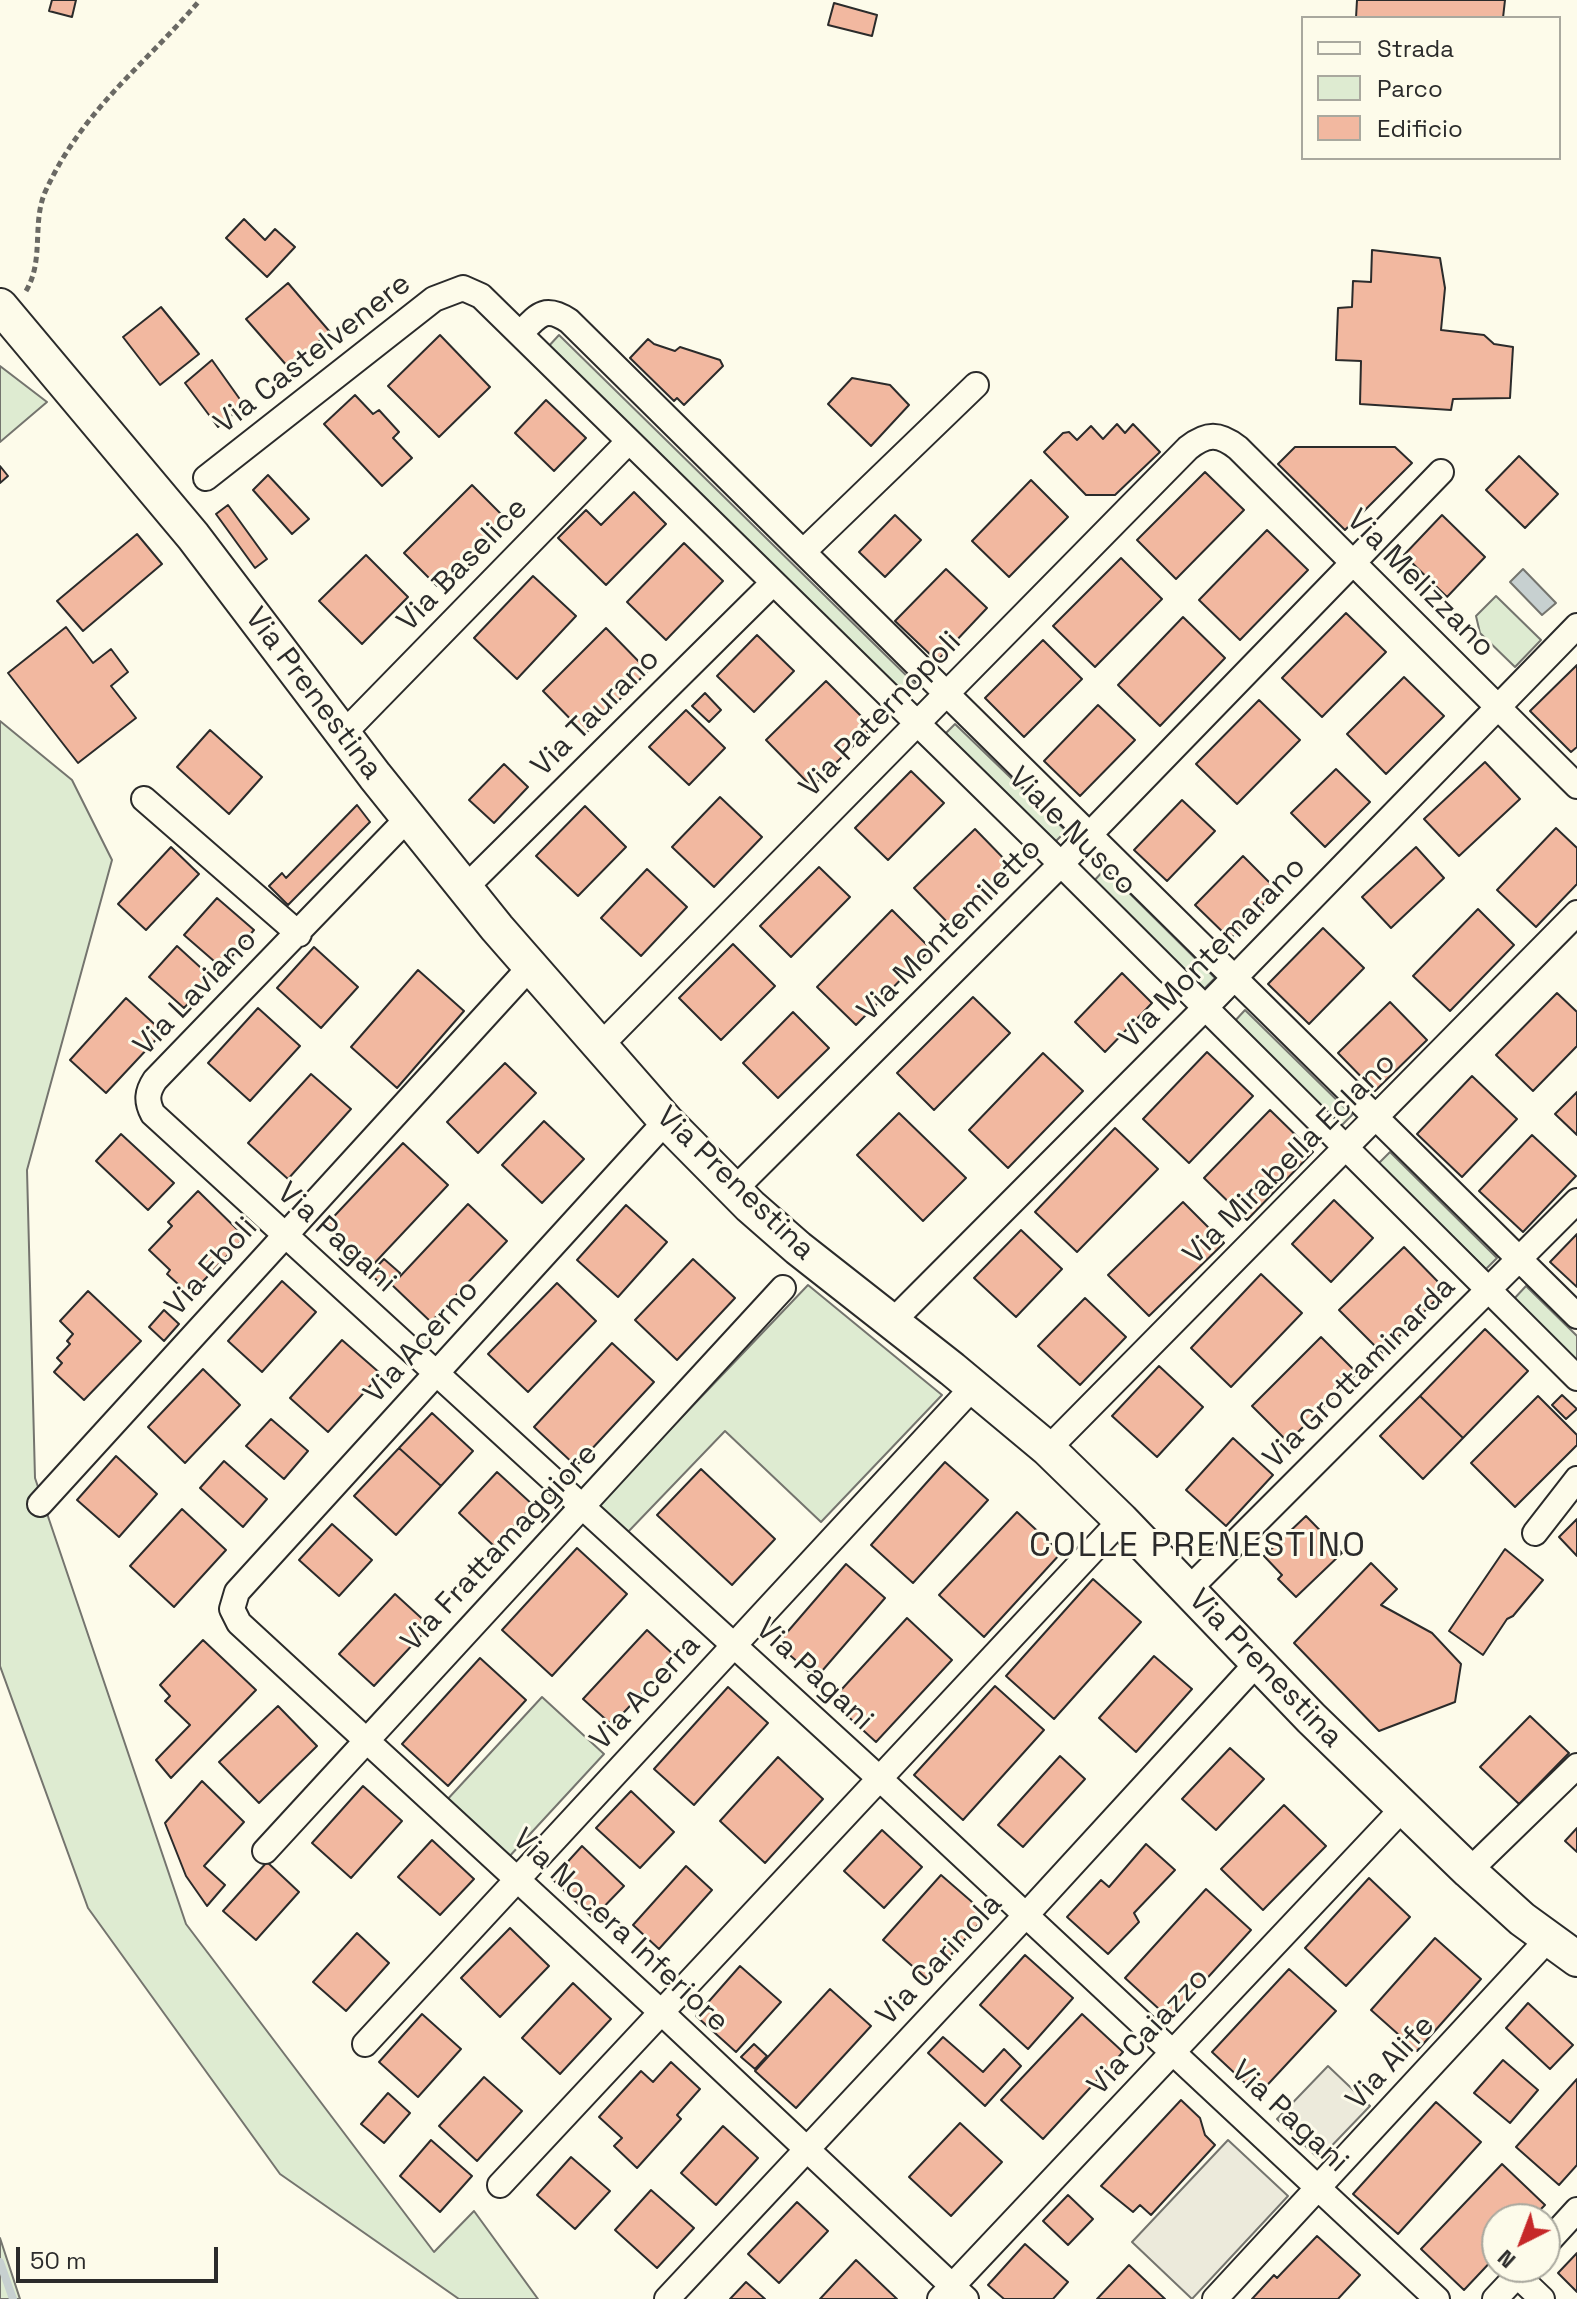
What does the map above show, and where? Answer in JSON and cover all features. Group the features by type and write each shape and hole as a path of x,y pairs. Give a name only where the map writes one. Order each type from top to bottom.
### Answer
{"main road":[{"name":"Via Prenestina","path":"4,310 183,523 465,888 666,1121 734,1190 798,1248 974,1386 1048,1449 1403,1808 1469,1871 1548,1939 1577,1959"}],"street":[{"name":"Viale Nusco","path":"463,288 481,296 521,333 1577,1378"},
{"name":"Via Castelvenere","path":"206,478 434,299 463,288"},
{"name":"Viale Nusco","path":"521,333 537,316 545,313 553,312 569,321 1577,1316"},
{"path":"804,551 976,385"},
{"name":"Via Melizzano","path":"1213,435 1238,448 1577,786"},
{"name":"Via Paternopoli","path":"599,1047 1188,448 1213,435"},
{"name":"Via Baselice","path":"343,734 629,441"},
{"name":"Via Montemiletto","path":"734,1190 1090,835 1441,472"},
{"name":"Via Taurano","path":"465,888 773,583"},
{"name":"Via Montemarano","path":"892,1322 1205,1008 1577,626"},
{"name":"Via Laviano","path":"144,799 299,934"},
{"name":"Via Laviano","path":"147,1101 155,1080 408,818"},
{"name":"Via Mirabella Eclano","path":"1048,1449 1577,913"},
{"name":"Via Eboli","path":"40,1504 530,967"},
{"name":"Via Pagani","path":"147,1101 160,1122 880,1779 1437,2299"},
{"name":"Via Acerno","path":"232,1609 237,1592 666,1121"},
{"name":"Via Grottaminarda","path":"1188,1590 1577,1201"},
{"name":"Via Frattamaggiore","path":"265,1851 783,1288"},
{"name":"Via Acerra","path":"365,2044 974,1386"},
{"path":"1535,1533 1577,1479"},
{"path":"500,2185 1121,1520"},
{"name":"Via Nocera Inferiore","path":"232,1609 239,1623 808,2149 953,2295"},
{"name":"Via Carinola","path":"667,2299 1257,1663"},
{"path":"1469,1871 1577,1766"},
{"name":"Via Caiazzo","path":"953,2295 1173,2053 1403,1808"},
{"name":"Via Alife","path":"1215,2299 1548,1939"},
{"path":"1561,2228 1577,2210"},
{"path":"1495,2299 1510,2283"}],"path":[{"path":"4,310 34,277 41,202 76,136 116,86 200,0"}],"green space":[{"path":"559,335 916,685 904,698 547,348"},
{"path":"0,366 47,402 0,442"},
{"path":"1496,596 1541,640 1515,667 1480,633 1476,616"},
{"path":"0,721 72,780 112,860 27,1170 35,1478 186,1924 434,2252 474,2211 538,2299 459,2299 280,2174 88,1908 0,1666"},
{"path":"955,724 1066,831 1053,844 943,736"},
{"path":"1105,869 1215,978 1202,991 1092,883"},
{"path":"1245,1010 1352,1115 1340,1127 1233,1023"},
{"path":"1390,1152 1497,1258 1486,1269 1378,1164"},
{"path":"808,1285 942,1395 821,1522 725,1431 627,1533 598,1505"},
{"path":"1526,1286 1577,1336 1577,1362 1513,1300"},
{"path":"542,1697 604,1754 507,1859 445,1802"},
{"path":"0,2238 20,2299 0,2299"}],"shaded area":[{"path":"1523,569 1556,603 1542,615 1510,582"},
{"path":"1328,2066 1370,2106 1319,2159 1277,2119"},
{"path":"1228,2140 1288,2196 1192,2299 1132,2242"}],"building":[{"path":"52,0 76,0 72,17 49,11"},
{"path":"1357,0 1505,0 1503,16 1356,16"},
{"path":"834,3 877,15 872,36 828,25"},
{"path":"244,219 265,240 275,229 295,247 267,277 226,238"},
{"path":"1372,250 1440,258 1445,288 1441,330 1484,335 1494,344 1513,347 1510,398 1453,399 1451,410 1360,404 1361,361 1336,360 1338,308 1352,307 1353,281 1371,282"},
{"path":"288,283 330,332 288,367 246,319"},
{"path":"161,307 199,354 160,385 123,337"},
{"path":"440,335 490,387 439,437 388,386"},
{"path":"648,339 675,351 680,347 720,360 723,366 684,405 677,398 674,401 630,358"},
{"path":"212,360 244,405 218,427 185,383"},
{"path":"852,378 890,385 909,405 871,446 828,404"},
{"path":"355,395 373,414 379,410 399,432 393,438 412,458 382,486 324,424"},
{"path":"546,400 586,438 554,471 515,433"},
{"path":"1117,424 1125,433 1133,424 1160,452 1115,495 1086,495 1044,452 1063,433 1069,432 1077,440 1091,426 1103,439"},
{"path":"1295,447 1395,447 1412,463 1345,530 1278,464"},
{"path":"1519,456 1558,494 1525,528 1486,490"},
{"path":"0,466 8,476 0,483"},
{"path":"1205,472 1244,510 1176,579 1137,540"},
{"path":"268,475 309,519 292,534 253,490"},
{"path":"1031,480 1068,517 1009,577 972,541"},
{"path":"472,485 505,518 437,586 404,553"},
{"path":"634,492 666,524 606,585 558,538 586,510 601,525"},
{"path":"228,505 267,559 255,568 216,514"},
{"path":"895,515 921,540 885,577 859,552"},
{"path":"1442,515 1485,557 1447,597 1404,555"},
{"path":"1267,530 1308,570 1240,640 1199,600"},
{"path":"137,534 162,564 83,631 57,601"},
{"path":"684,543 723,581 666,640 627,602"},
{"path":"366,555 408,597 362,644 319,601"},
{"path":"1121,558 1162,599 1095,667 1053,626"},
{"path":"946,569 987,608 937,661 895,621"},
{"path":"533,576 576,616 517,679 474,638"},
{"path":"1346,613 1386,652 1322,717 1282,678"},
{"path":"1183,617 1225,658 1160,726 1118,685"},
{"path":"66,627 93,663 111,649 128,672 111,686 136,718 78,763 8,673"},
{"path":"606,628 648,671 585,734 543,691"},
{"path":"757,635 794,671 754,712 717,676"},
{"path":"1043,640 1082,679 1024,737 985,698"},
{"path":"1577,665 1577,747 1571,752 1530,711"},
{"path":"1404,677 1444,716 1386,774 1347,734"},
{"path":"826,681 872,727 812,787 766,740"},
{"path":"705,693 721,710 709,722 692,706"},
{"path":"1259,700 1300,740 1237,804 1196,764"},
{"path":"1098,705 1135,740 1080,796 1044,761"},
{"path":"686,710 725,748 689,785 649,747"},
{"path":"210,730 262,777 229,814 177,767"},
{"path":"1485,762 1520,799 1459,856 1424,819"},
{"path":"504,764 528,787 494,823 469,800"},
{"path":"1336,769 1370,802 1325,847 1291,813"},
{"path":"911,771 944,803 888,860 855,828"},
{"path":"720,797 762,837 714,887 672,847"},
{"path":"1182,800 1215,831 1167,881 1134,850"},
{"path":"357,805 370,822 288,905 269,886 282,873 286,878"},
{"path":"585,806 626,847 578,896 536,856"},
{"path":"1556,828 1577,848 1577,884 1536,927 1497,890"},
{"path":"975,829 1011,866 950,925 914,888"},
{"path":"171,847 199,874 146,930 118,904"},
{"path":"1416,847 1444,878 1391,928 1362,897"},
{"path":"1243,856 1277,890 1230,939 1195,905"},
{"path":"819,867 850,897 791,957 760,926"},
{"path":"647,869 687,907 641,956 601,918"},
{"path":"217,898 254,930 222,968 184,935"},
{"path":"1478,909 1514,945 1450,1011 1413,976"},
{"path":"892,910 931,949 856,1025 817,987"},
{"path":"1323,928 1364,968 1309,1024 1268,984"},
{"path":"733,944 775,986 721,1040 679,998"},
{"path":"177,946 212,978 184,1008 149,977"},
{"path":"314,947 358,987 321,1028 277,988"},
{"path":"418,970 464,1011 397,1088 351,1047"},
{"path":"1122,973 1152,1003 1105,1052 1075,1022"},
{"path":"1557,993 1577,1012 1577,1046 1533,1091 1496,1055"},
{"path":"973,997 1010,1033 934,1110 897,1073"},
{"path":"126,998 163,1032 106,1093 70,1060"},
{"path":"1390,1002 1427,1040 1375,1091 1338,1053"},
{"path":"258,1008 300,1046 250,1101 208,1063"},
{"path":"793,1012 829,1048 778,1098 743,1063"},
{"path":"1207,1052 1253,1096 1189,1163 1143,1119"},
{"path":"1043,1053 1083,1091 1008,1168 969,1130"},
{"path":"505,1063 536,1093 478,1153 447,1122"},
{"path":"311,1074 351,1109 288,1179 248,1143"},
{"path":"1472,1076 1517,1119 1462,1177 1417,1134"},
{"path":"1577,1092 1577,1135 1555,1114"},
{"path":"1270,1110 1313,1152 1247,1220 1204,1178"},
{"path":"899,1113 966,1178 923,1221 857,1155"},
{"path":"544,1121 584,1159 542,1203 502,1165"},
{"path":"1115,1128 1158,1169 1077,1252 1035,1212"},
{"path":"121,1134 174,1183 148,1210 96,1161"},
{"path":"1532,1135 1576,1176 1523,1232 1479,1191"},
{"path":"403,1143 448,1185 369,1269 324,1227"},
{"path":"198,1191 245,1237 190,1295 167,1274 170,1270 149,1250 172,1226 168,1222"},
{"path":"1334,1200 1373,1238 1331,1282 1292,1244"},
{"path":"1183,1202 1224,1243 1149,1316 1108,1275"},
{"path":"468,1204 507,1241 431,1322 392,1285"},
{"path":"626,1205 667,1242 618,1297 577,1260"},
{"path":"1021,1230 1062,1269 1016,1317 974,1278"},
{"path":"1577,1234 1577,1287 1550,1262"},
{"path":"1404,1247 1446,1290 1382,1353 1339,1310"},
{"path":"384,1259 400,1273 386,1288 370,1274"},
{"path":"693,1259 735,1298 677,1360 635,1320"},
{"path":"1261,1274 1302,1313 1231,1387 1191,1348"},
{"path":"282,1281 316,1312 262,1372 228,1341"},
{"path":"557,1283 596,1321 528,1392 488,1354"},
{"path":"88,1291 141,1341 84,1400 54,1372 62,1363 57,1358 70,1344 67,1341 73,1334 60,1321"},
{"path":"1085,1298 1126,1337 1080,1385 1038,1346"},
{"path":"164,1310 179,1324 164,1341 149,1327"},
{"path":"1485,1329 1528,1371 1463,1438 1420,1396"},
{"path":"1321,1337 1357,1373 1288,1442 1252,1406"},
{"path":"342,1340 381,1374 328,1432 290,1398"},
{"path":"612,1343 654,1382 576,1466 534,1427"},
{"path":"1159,1366 1203,1407 1157,1457 1112,1416"},
{"path":"203,1369 240,1405 185,1463 148,1427"},
{"path":"1562,1395 1577,1409 1566,1419 1552,1405"},
{"path":"1420,1396 1463,1438 1423,1479 1380,1436"},
{"path":"1538,1396 1577,1435 1577,1445 1515,1507 1471,1463"},
{"path":"432,1413 473,1451 441,1486 399,1448"},
{"path":"271,1419 308,1451 284,1479 246,1446"},
{"path":"1233,1438 1273,1475 1226,1526 1186,1490"},
{"path":"399,1448 441,1486 396,1535 354,1496"},
{"path":"116,1456 157,1494 119,1537 77,1500"},
{"path":"224,1461 267,1499 243,1527 200,1488"},
{"path":"945,1462 988,1500 913,1583 871,1545"},
{"path":"701,1469 775,1539 732,1585 657,1515"},
{"path":"497,1472 533,1505 495,1547 459,1513"},
{"path":"182,1509 226,1550 174,1607 130,1566"},
{"path":"1017,1512 1061,1553 984,1637 939,1595"},
{"path":"1306,1516 1342,1553 1296,1597 1278,1579 1282,1575 1264,1556"},
{"path":"1577,1519 1577,1556 1559,1537"},
{"path":"332,1524 372,1560 339,1596 299,1560"},
{"path":"577,1548 627,1594 552,1676 502,1630"},
{"path":"1505,1549 1543,1580 1507,1619 1483,1655 1449,1631"},
{"path":"1371,1563 1397,1589 1381,1605 1432,1633 1461,1664 1455,1702 1379,1731 1294,1643"},
{"path":"846,1564 885,1598 816,1678 777,1644"},
{"path":"1093,1579 1141,1622 1054,1719 1006,1676"},
{"path":"395,1594 430,1626 374,1686 339,1654"},
{"path":"907,1618 952,1660 876,1742 831,1701"},
{"path":"647,1630 676,1657 612,1725 583,1699"},
{"path":"203,1640 256,1690 171,1778 156,1760 190,1725 165,1701 170,1696 160,1685"},
{"path":"1154,1656 1192,1689 1136,1752 1099,1718"},
{"path":"480,1658 526,1700 448,1786 402,1744"},
{"path":"995,1686 1044,1730 963,1820 914,1775"},
{"path":"728,1687 768,1723 694,1805 654,1769"},
{"path":"278,1706 317,1746 259,1803 219,1762"},
{"path":"1530,1716 1569,1753 1519,1804 1480,1767"},
{"path":"1230,1748 1264,1779 1216,1830 1182,1799"},
{"path":"1060,1756 1085,1779 1023,1847 998,1825"},
{"path":"778,1757 823,1799 765,1863 720,1821"},
{"path":"202,1781 244,1822 204,1866 225,1885 207,1906 186,1876 165,1823"},
{"path":"363,1786 402,1821 351,1878 312,1843"},
{"path":"631,1791 674,1832 640,1868 596,1828"},
{"path":"1284,1805 1326,1846 1263,1910 1221,1869"},
{"path":"1577,1828 1577,1852 1565,1841"},
{"path":"882,1830 922,1867 884,1908 844,1871"},
{"path":"432,1840 474,1879 440,1915 398,1877"},
{"path":"1146,1844 1175,1870 1134,1913 1139,1922 1108,1954 1067,1917 1101,1880 1109,1887"},
{"path":"582,1846 624,1886 593,1918 552,1879"},
{"path":"267,1862 299,1892 256,1940 223,1911"},
{"path":"686,1866 712,1890 659,1949 633,1925"},
{"path":"941,1875 987,1915 928,1980 883,1940"},
{"path":"1369,1878 1410,1917 1346,1986 1305,1948"},
{"path":"1206,1889 1251,1930 1170,2019 1125,1978"},
{"path":"510,1928 549,1966 500,2017 461,1978"},
{"path":"357,1933 389,1963 346,2011 313,1982"},
{"path":"1435,1938 1481,1979 1417,2051 1371,2010"},
{"path":"1025,1955 1073,1998 1028,2049 980,2005"},
{"path":"740,1966 781,2002 736,2052 696,2016"},
{"path":"1289,1969 1336,2011 1258,2095 1212,2052"},
{"path":"573,1983 611,2019 560,2074 522,2038"},
{"path":"830,1989 871,2026 796,2108 755,2071"},
{"path":"1528,2003 1573,2045 1550,2069 1506,2028"},
{"path":"422,2014 461,2049 418,2097 379,2062"},
{"path":"1082,2014 1123,2052 1043,2139 1001,2100"},
{"path":"943,2037 983,2072 1004,2049 1021,2066 985,2106 928,2053"},
{"path":"754,2044 767,2056 755,2069 741,2057"},
{"path":"1503,2060 1538,2090 1510,2123 1474,2093"},
{"path":"671,2062 700,2089 677,2115 681,2119 637,2168 614,2146 622,2138 599,2117 641,2071 653,2082"},
{"path":"484,2077 522,2111 477,2161 439,2126"},
{"path":"1577,2079 1577,2165 1559,2185 1516,2147"},
{"path":"388,2093 410,2113 384,2143 361,2124"},
{"path":"1181,2100 1200,2118 1205,2135 1215,2145 1151,2215 1140,2205 1133,2212 1101,2186"},
{"path":"1436,2102 1481,2142 1398,2234 1353,2194"},
{"path":"960,2123 1002,2162 951,2216 909,2177"},
{"path":"723,2126 758,2158 716,2205 681,2173"},
{"path":"431,2140 472,2176 440,2212 400,2176"},
{"path":"571,2157 610,2191 575,2229 537,2195"},
{"path":"1502,2164 1543,2203 1481,2203 1481,2272 1464,2290 1421,2249"},
{"path":"651,2190 694,2228 657,2268 615,2230"},
{"path":"1068,2195 1093,2219 1068,2245 1043,2221"},
{"path":"797,2202 828,2231 779,2283 748,2254"},
{"path":"1317,2236 1360,2275 1338,2299 1252,2299 1274,2275 1277,2278"},
{"path":"1025,2244 1068,2282 1053,2299 1004,2299 988,2285"},
{"path":"1577,2253 1577,2292 1561,2276 1561,2270"},
{"path":"856,2260 897,2299 820,2299"},
{"path":"1129,2265 1165,2299 1097,2299"},
{"path":"746,2282 765,2299 730,2299"}],"waterway":[{"path":"0,2262 13,2299"}],"district":[{"name":"COLLE PRENESTINO","path":"1198,1547"}]}
